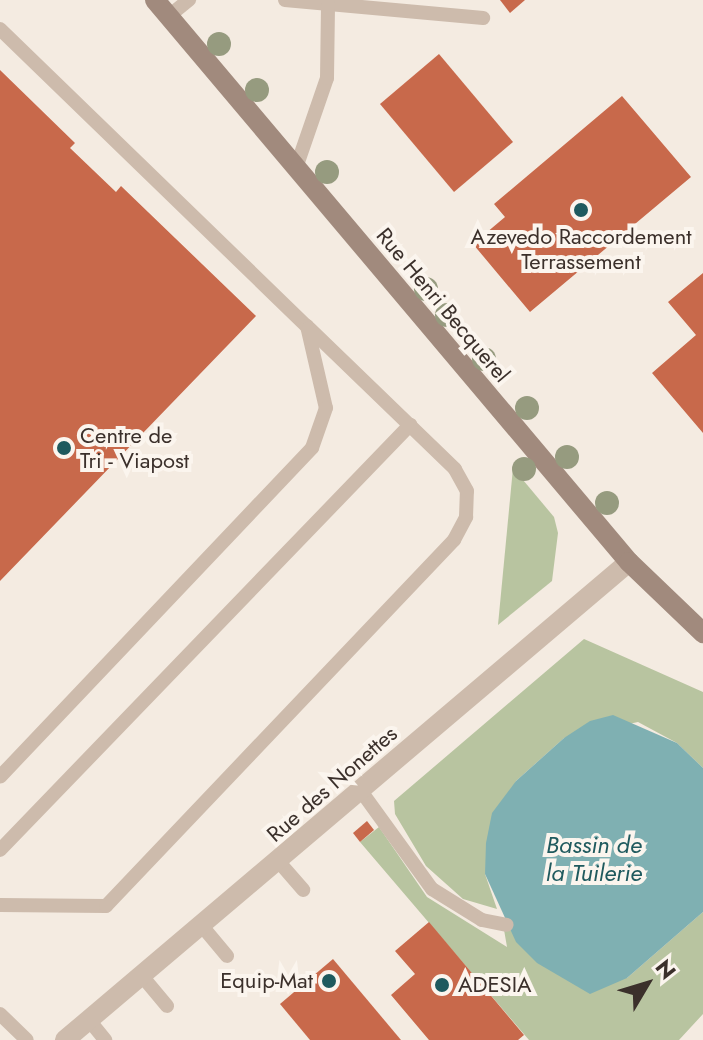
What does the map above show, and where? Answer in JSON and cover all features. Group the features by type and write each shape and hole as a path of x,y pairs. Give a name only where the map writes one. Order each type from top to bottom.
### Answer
{"street":[{"name":"Rue Henri Becquerel","path":"155,0 629,562 703,633"},
{"name":"Rue des Nonettes","path":"65,1040 279,862 629,562"}],"lane":[{"path":"169,16 189,0"},
{"path":"285,0 483,18"},
{"path":"296,168 327,78 328,4"},
{"path":"0,29 455,469 467,491 466,517 454,540 106,906 0,905"},
{"path":"0,777 312,448 326,408 307,326"},
{"path":"0,850 410,425"},
{"path":"361,791 432,889 482,920 507,925"},
{"path":"279,862 303,890"},
{"path":"202,926 227,956"},
{"path":"142,976 167,1006"},
{"path":"0,1014 27,1040"},
{"path":"89,1020 105,1040"}],"green space":[{"path":"513,468 554,517 558,533 552,581 498,625"},
{"path":"584,639 703,692 703,768 677,743 638,722 564,738 516,781 485,874 497,909 463,899 426,866 395,814 394,801"},
{"path":"379,827 427,897 507,947 503,924 627,978 703,912 703,1014 679,1040 529,1040 360,842"}],"water":[{"name":"Bassin de la Tuilerie","path":"613,715 677,743 703,768 703,912 627,978 590,994 537,963 516,942 485,874 486,843 492,813 516,781 564,738 590,721"}],"building":[{"path":"500,0 525,0 510,13"},
{"path":"439,54 513,142 454,192 380,104"},
{"name":"Centre de Tri - Viapost","path":"0,70 75,143 70,148 116,192 121,186 256,316 0,581"},
{"name":"Azevedo Raccordement Terrassement","path":"622,96 691,177 530,312 473,244 505,217 494,204"},
{"path":"703,273 703,433 652,373 696,335 668,302"},
{"path":"367,821 374,830 360,842 353,833"},
{"name":"ADESIA","path":"429,922 524,1035 518,1040 429,1040 391,995 415,974 395,951"},
{"name":"Equip-Mat","path":"333,959 401,1040 310,1040 280,1004"}],"place":[{"name":"Azevedo Raccordement Terrassement","path":"581,210"},
{"name":"Centre de Tri - Viapost","path":"64,448"},
{"name":"Equip-Mat","path":"329,981"},
{"name":"ADESIA","path":"442,985"}]}
